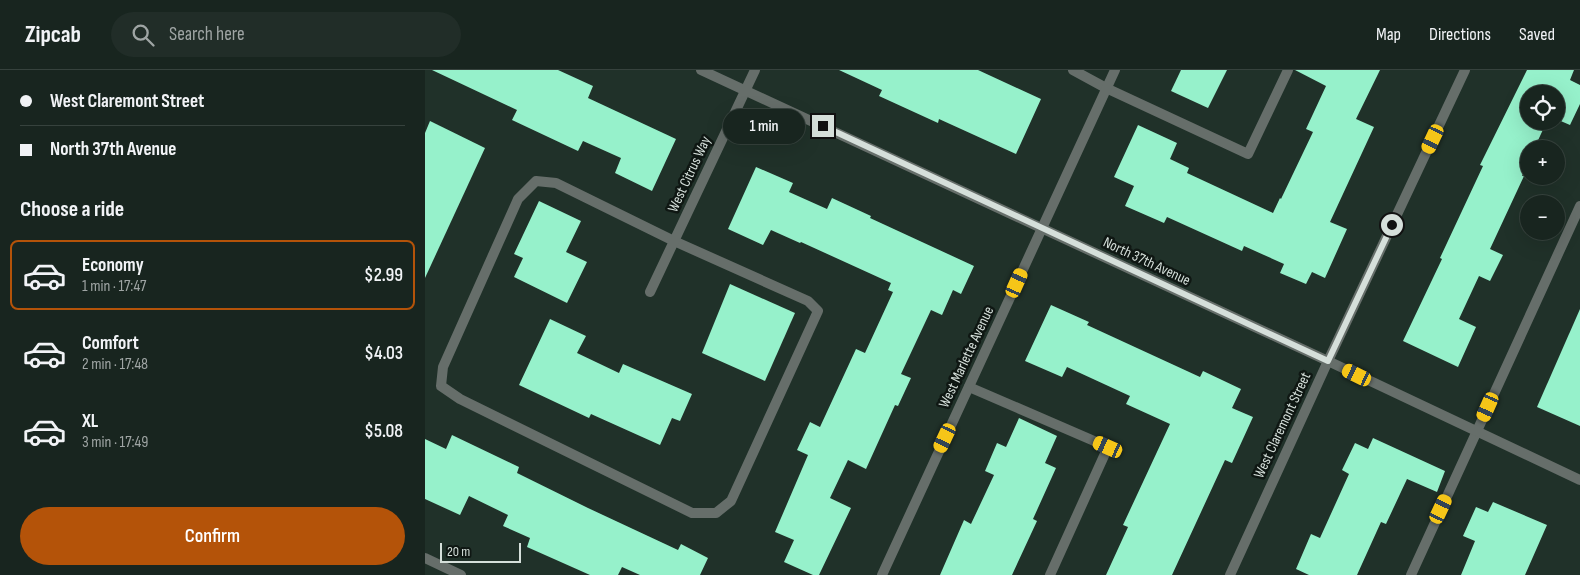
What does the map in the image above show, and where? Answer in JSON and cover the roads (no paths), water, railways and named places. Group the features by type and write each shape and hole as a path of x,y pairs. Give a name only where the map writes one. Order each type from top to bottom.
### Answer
{"street":[{"name":"North 37th Avenue","path":"701,70 1580,480"},
{"name":"West Citrus Way","path":"650,292 755,70"},
{"path":"1073,70 1107,88 1248,154 1287,70"},
{"name":"West Marlette Avenue","path":"882,575 1115,70"},
{"name":"West Claremont Street","path":"1230,575 1465,70"},
{"path":"536,181 556,183 674,242 808,301 818,311 731,500 716,513 692,513 460,399 441,386 443,367 519,199 536,181"},
{"path":"1411,575 1580,206"},
{"path":"969,387 1108,447 1050,575"},
{"path":"425,558 461,575"}]}
